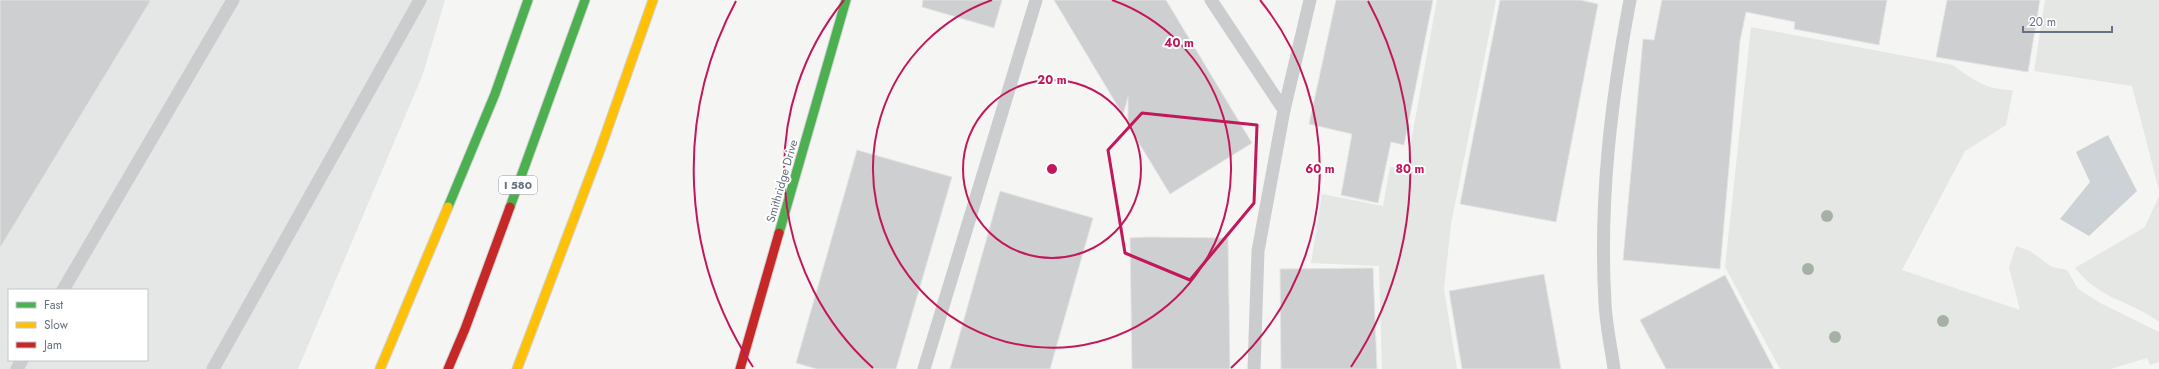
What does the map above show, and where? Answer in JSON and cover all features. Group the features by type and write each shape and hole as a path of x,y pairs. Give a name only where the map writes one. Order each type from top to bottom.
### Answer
{"main road":[{"path":"380,369 496,94 528,0"},
{"name":"I 580","path":"448,369 465,329 585,0"},
{"path":"517,369 600,150 652,0"},
{"name":"Smithridge Drive","path":"740,369 846,0"}],"lane":[{"path":"64,289 233,0"},
{"path":"213,369 420,0"},
{"path":"924,369 1036,0"},
{"path":"1211,0 1284,110"},
{"path":"1254,369 1258,251 1284,110 1310,0"},
{"path":"1614,369 1605,304 1605,182 1618,63 1630,0"}],"highlighted area":[{"path":"1142,113 1257,125 1254,203 1190,280 1125,253 1108,150"}],"shaded area":[{"path":"0,0 445,0 423,74 298,369 0,369"},
{"path":"1437,0 1496,0 1451,224 1444,289 1457,369 1382,369 1379,266 1311,263 1322,194 1383,206 1390,167 1406,169"},
{"path":"2045,0 2159,0 2159,190 2132,86 2034,71"},
{"path":"1751,27 1953,65 1981,84 2004,90 2013,90 2006,125 1965,151 1902,270 2020,310 2009,267 2016,246 2030,251 2052,267 2067,270 2078,289 2102,304 2159,332 2159,362 2150,365 2147,358 2111,369 1780,369 1725,267"},
{"path":"2108,135 2137,191 2089,236 2060,219 2090,182 2076,152"},
{"path":"2159,196 2159,322 2148,314 2096,288 2075,268 2145,227"}],"building":[{"path":"0,0 151,0 0,248"},
{"path":"923,0 1002,0 994,28 922,7"},
{"path":"1054,0 1166,0 1252,143 1170,194 1128,125 1128,97 1123,115"},
{"path":"1336,0 1433,0 1404,145 1391,142 1378,203 1341,195 1352,134 1309,124"},
{"path":"1500,0 1580,0 1598,4 1556,222 1460,204"},
{"path":"1662,0 1887,0 1879,45 1794,29 1795,22 1746,12 1740,41 1720,269 1623,260 1643,39 1654,40"},
{"path":"1947,0 2040,0 2028,72 1936,57"},
{"path":"857,150 952,177 896,369 817,369 796,363"},
{"path":"1000,191 1093,218 1050,369 950,369"},
{"path":"1130,238 1228,238 1230,369 1132,369"},
{"path":"1373,268 1377,369 1281,369 1280,269"},
{"path":"1544,274 1561,369 1462,369 1449,291"},
{"path":"1725,275 1774,369 1666,369 1640,320"}],"traffic: fast":[{"path":"448,207 495,94 528,0"},
{"path":"510,207 585,0"},
{"path":"779,233 846,0"}],"traffic: slow":[{"path":"517,369 600,150 653,0"},
{"path":"380,369 448,207"}],"traffic: jam":[{"path":"448,369 465,329 510,207"},
{"path":"740,369 779,233"}]}
